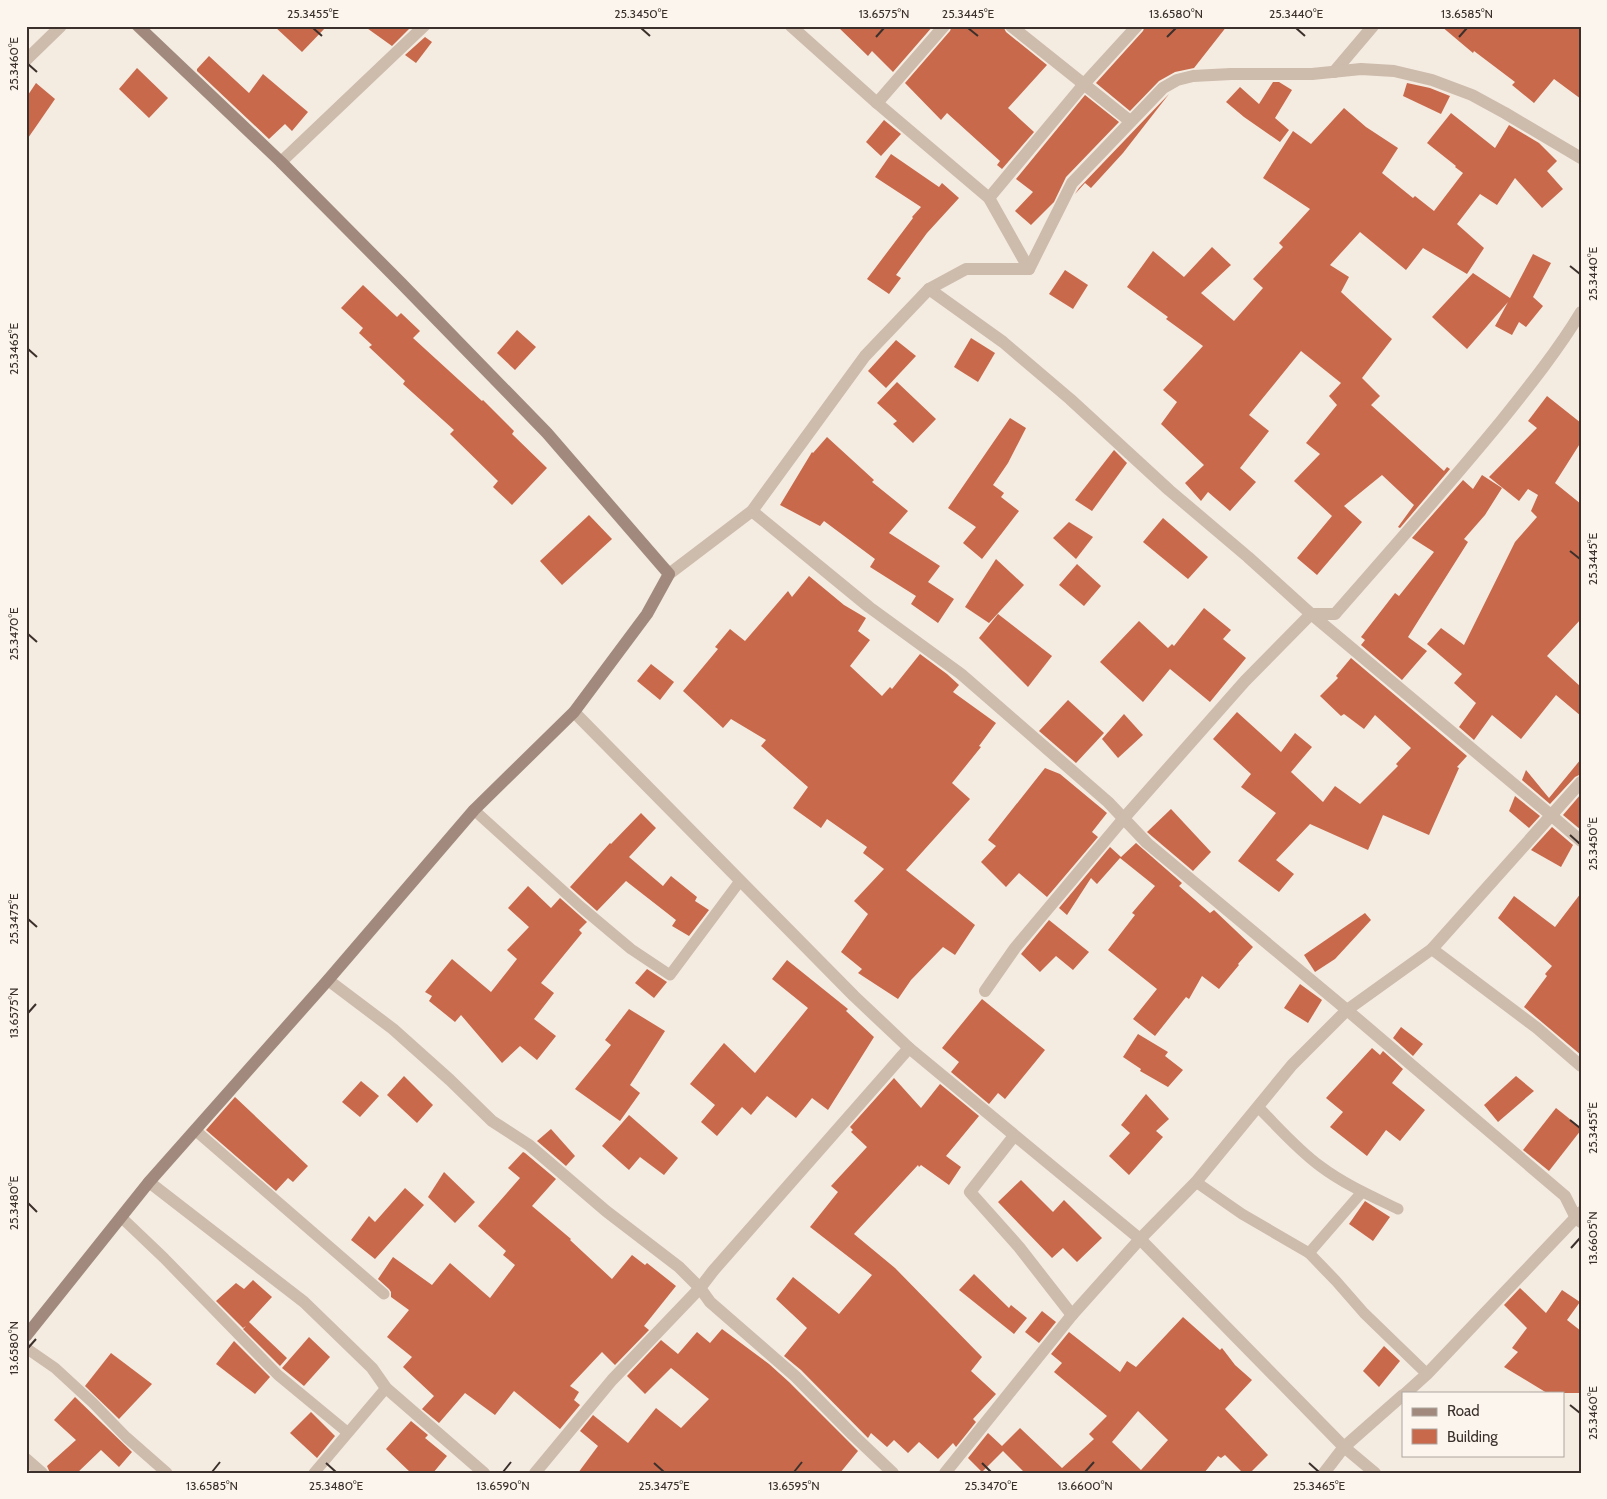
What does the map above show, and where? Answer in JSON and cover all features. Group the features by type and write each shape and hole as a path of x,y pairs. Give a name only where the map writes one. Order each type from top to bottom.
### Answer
{"street":[{"path":"26,60 61,26"},
{"path":"138,26 281,162 547,433 669,574"},
{"path":"281,162 424,26"},
{"path":"791,26 877,103 989,198 1030,269"},
{"path":"877,103 944,26"},
{"path":"1011,26 1130,121"},
{"path":"989,198 1084,84 1136,26"},
{"path":"1334,72 1373,26"},
{"path":"1030,269 1072,183 1162,88 1177,80 1193,76 1312,74 1361,69 1394,71 1432,80 1472,95 1581,158"},
{"path":"26,1336 148,1182 328,980 474,810 574,712 647,614 669,574 752,511 865,356 929,289 966,269 1030,269"},
{"path":"929,289 1003,342 1033,367 1169,490 1311,614 1581,841"},
{"path":"985,990 1015,948 1124,818 1245,681 1311,614 1335,614 1470,459 1538,374 1581,312"},
{"path":"752,511 869,607 961,674 1108,802 1147,843 1566,1196 1579,1217 1427,1374 1407,1392"},
{"path":"574,712 854,996 909,1048 1140,1240 1344,1447 1375,1473"},
{"path":"945,1473 1072,1315 1196,1182 1292,1065 1346,1010 1432,949 1581,782"},
{"path":"1432,949 1537,1028 1581,1066"},
{"path":"328,980 393,1029 492,1121 528,1145 606,1211 679,1267 700,1288 710,1302 795,1376 893,1473"},
{"path":"535,1473 612,1380 700,1288 909,1048"},
{"path":"1014,1136 970,1192 1019,1248 1072,1315"},
{"path":"148,1182 304,1302 372,1368 386,1388 484,1473"},
{"path":"1324,1473 1344,1447 1402,1396"},
{"path":"26,1458 42,1473"}],"lane":[{"path":"474,810 588,913 631,949 670,975 740,881"},
{"path":"1258,1107 1319,1166 1362,1192 1398,1209"},
{"path":"195,1130 384,1294"},
{"path":"1196,1182 1242,1214 1285,1237 1309,1253 1364,1313 1427,1374"},
{"path":"1309,1253 1362,1192"},
{"path":"121,1217 164,1258 278,1375 347,1432"},
{"path":"26,1348 55,1368 126,1437 167,1473"},
{"path":"314,1473 386,1388"}],"building":[{"path":"274,26 327,26 302,52"},
{"path":"364,26 410,26 411,27 392,46"},
{"path":"837,26 933,26 893,72 872,51 868,56"},
{"path":"952,26 1003,26 1006,32 1047,65 1008,108 1034,132 1002,169 997,165 1000,161 947,113 941,120 905,83 950,31"},
{"path":"1145,26 1227,26 1194,68 1175,72 1159,81 1130,111 1096,83 1143,31"},
{"path":"1441,26 1581,26 1581,99 1554,79 1534,103 1512,85 1515,82 1474,51 1473,53"},
{"path":"425,37 432,42 416,63 405,55"},
{"path":"209,56 249,93 263,74 308,112 292,131 285,124 269,139 197,71"},
{"path":"137,68 168,98 149,118 119,89"},
{"path":"1273,82 1279,82 1292,90 1275,118 1289,130 1280,142 1226,102 1240,87 1259,104"},
{"path":"36,83 55,99 26,141 26,98"},
{"path":"1407,83 1430,88 1450,96 1441,114 1403,96"},
{"path":"1169,94 1123,153 1091,188 1085,183 1075,194 1079,188"},
{"path":"1085,95 1119,122 1066,177 1054,202 1031,225 1015,211 1033,192 1016,179"},
{"path":"1344,108 1366,127 1398,148 1382,173 1413,198 1415,196 1434,211 1463,173 1427,143 1451,113 1495,148 1509,125 1539,143 1557,161 1547,171 1563,189 1542,208 1515,178 1497,205 1480,194 1457,224 1484,248 1467,274 1423,248 1406,270 1360,232 1330,265 1349,277 1341,292 1392,339 1362,378 1380,396 1371,405 1444,471 1447,467 1450,469 1400,528 1398,527 1414,505 1382,475 1344,506 1362,522 1317,575 1297,558 1332,516 1294,481 1320,454 1306,443 1337,405 1329,396 1341,383 1301,351 1249,415 1269,431 1240,468 1256,482 1230,511 1208,492 1201,501 1185,483 1204,465 1161,424 1177,402 1163,390 1203,346 1127,287 1153,251 1184,277 1212,247 1231,265 1201,293 1234,321 1263,288 1253,279 1283,247 1279,243 1310,209 1263,178 1293,131 1311,144"},
{"path":"884,120 901,134 881,156 866,142"},
{"path":"891,154 939,187 942,183 959,198 927,233 896,275 901,278 889,294 867,279 921,207 875,177"},
{"path":"1533,254 1551,263 1533,297 1543,306 1526,327 1519,322 1512,335 1495,326 1508,302 1467,349 1432,317 1473,273 1510,298"},
{"path":"1065,270 1088,285 1073,309 1049,294"},
{"path":"363,285 397,317 401,313 420,331 413,338 483,400 514,431 512,434 547,468 512,505 493,487 498,481 450,434 454,430 403,384 405,381 369,347 372,345 359,333 363,328 341,308"},
{"path":"517,330 536,347 515,370 497,353"},
{"path":"971,338 995,353 978,382 954,367"},
{"path":"896,340 916,356 886,388 868,371"},
{"path":"897,382 936,419 913,443 893,424 897,421 877,403"},
{"path":"1547,396 1581,423 1581,442 1555,483 1581,504 1581,619 1547,656 1581,687 1581,716 1556,695 1521,739 1492,715 1474,740 1459,727 1476,703 1454,683 1462,674 1427,644 1441,628 1464,645 1515,542 1537,517 1531,511 1538,495 1528,489 1519,501 1489,477 1537,428 1528,421"},
{"path":"1010,418 1026,428 1008,463 993,485 1004,493 1001,497 1019,511 982,559 963,543 976,527 948,508"},
{"path":"827,437 874,480 872,482 908,511 889,533 940,566 928,582 954,599 938,623 911,604 916,596 870,567 875,559 824,521 820,526 780,505 812,452"},
{"path":"1114,450 1127,463 1092,511 1075,500"},
{"path":"1482,475 1502,488 1485,515 1464,539 1468,542 1408,637 1427,651 1402,680 1361,645 1365,640 1361,637 1395,593 1399,596 1434,552 1412,538 1463,480 1473,489"},
{"path":"589,515 612,539 562,585 540,561"},
{"path":"1163,518 1208,557 1188,579 1143,542"},
{"path":"1069,522 1093,537 1076,559 1053,538"},
{"path":"996,559 1024,585 989,623 965,607"},
{"path":"1077,564 1101,586 1084,606 1059,585"},
{"path":"809,576 844,605 866,618 858,631 870,640 850,666 882,696 890,687 892,689 920,654 959,685 953,692 996,723 979,746 981,747 952,783 970,799 906,870 975,925 955,955 943,947 911,980 898,999 858,973 862,969 841,952 868,914 854,901 884,869 863,853 867,847 827,819 821,828 793,808 808,787 761,746 766,740 731,719 723,728 683,691 718,649 715,647 730,629 745,641 788,591 792,597"},
{"path":"1204,608 1231,630 1223,639 1246,658 1210,702 1170,669 1143,702 1100,662 1139,621 1168,648 1172,644 1174,646"},
{"path":"998,614 1052,656 1028,687 979,638"},
{"path":"1351,658 1467,756 1457,767 1459,768 1429,835 1383,815 1368,850 1310,824 1276,860 1294,874 1279,892 1238,861 1276,813 1241,787 1251,774 1213,739 1237,712 1281,752 1295,733 1312,747 1291,772 1323,802 1335,786 1360,804 1398,766 1396,764 1411,748 1375,715 1364,729 1344,714 1341,716 1320,696 1338,678 1336,676"},
{"path":"651,664 674,682 660,700 637,681"},
{"path":"1068,700 1104,733 1076,763 1039,731"},
{"path":"1124,714 1143,735 1118,758 1102,739"},
{"path":"1581,759 1581,774 1575,777 1550,804 1522,780 1526,770 1549,798"},
{"path":"1045,768 1060,774 1107,813 1092,832 1098,837 1047,897 1019,873 1006,887 981,862 996,846 988,840"},
{"path":"1581,794 1581,830 1563,815"},
{"path":"1515,796 1540,816 1529,828 1509,811"},
{"path":"1171,809 1211,852 1193,871 1147,832"},
{"path":"641,813 656,828 629,857 663,886 671,876 697,897 695,901 709,910 689,936 672,926 676,920 626,881 597,911 570,887 610,843"},
{"path":"1552,827 1573,845 1561,867 1531,850"},
{"path":"1136,843 1182,883 1179,886 1210,913 1214,910 1253,947 1219,989 1202,976 1189,999 1186,997 1155,1036 1133,1019 1157,989 1108,950 1135,915 1132,913 1155,886 1120,858 1097,884 1091,878 1067,915 1059,908 1110,847 1121,857"},
{"path":"528,886 551,908 560,898 587,922 579,930 582,933 541,983 554,993 534,1019 556,1036 537,1060 520,1046 502,1063 461,1015 455,1022 429,1001 432,996 425,992 452,959 491,992 517,959 507,950 529,927 508,908"},
{"path":"1581,893 1581,1055 1524,1007 1547,976 1545,974 1552,966 1498,918 1514,896 1555,927"},
{"path":"1365,913 1371,920 1335,959 1315,972 1304,955"},
{"path":"1049,920 1089,952 1073,970 1056,956 1040,972 1021,954"},
{"path":"787,960 848,1009 846,1011 874,1037 828,1110 812,1098 796,1118 767,1096 751,1115 742,1107 717,1136 701,1122 715,1105 690,1084 724,1043 755,1073 808,1008 772,979"},
{"path":"647,969 667,982 654,998 635,983"},
{"path":"1300,984 1322,1000 1308,1023 1284,1008"},
{"path":"982,999 1045,1050 1005,1099 998,1093 989,1104 951,1072 959,1062 942,1048"},
{"path":"629,1009 665,1031 630,1085 640,1093 620,1121 575,1089 611,1045 605,1040"},
{"path":"1401,1027 1423,1044 1413,1056 1393,1038"},
{"path":"1138,1034 1168,1052 1165,1056 1183,1070 1168,1087 1140,1071 1141,1069 1123,1057"},
{"path":"1372,1048 1380,1055 1383,1051 1403,1069 1392,1083 1425,1110 1400,1141 1386,1130 1367,1156 1330,1127 1343,1112 1326,1098"},
{"path":"404,1076 433,1105 417,1123 387,1095"},
{"path":"1516,1076 1534,1091 1498,1122 1484,1105"},
{"path":"894,1078 921,1108 940,1084 979,1116 946,1156 961,1167 949,1185 921,1165 919,1167 918,1165 854,1234 895,1268 982,1357 971,1371 996,1394 973,1419 976,1422 956,1447 953,1443 938,1459 919,1442 908,1453 894,1440 887,1447 871,1433 868,1438 801,1370 784,1356 807,1328 776,1299 793,1277 839,1314 872,1275 810,1227 838,1192 831,1186 867,1147 851,1132 853,1130 850,1127"},
{"path":"361,1081 379,1096 360,1117 342,1102"},
{"path":"1146,1094 1169,1119 1156,1131 1163,1137 1129,1175 1109,1156 1130,1133 1121,1125"},
{"path":"235,1097 308,1166 293,1182 288,1178 276,1191 206,1130"},
{"path":"1556,1108 1581,1128 1581,1130 1549,1171 1523,1150"},
{"path":"629,1115 678,1158 664,1175 640,1157 629,1170 602,1146"},
{"path":"551,1129 575,1156 566,1166 537,1141"},
{"path":"523,1152 556,1179 532,1206 571,1239 612,1279 632,1255 645,1265 647,1263 676,1286 644,1326 649,1330 615,1365 602,1352 570,1386 579,1392 574,1400 580,1405 560,1429 514,1391 495,1415 465,1393 439,1423 422,1409 434,1396 403,1367 412,1357 387,1337 409,1310 391,1297 389,1289 378,1279 393,1257 432,1285 450,1263 490,1298 515,1265 503,1255 506,1251 478,1226 520,1178 508,1168"},
{"path":"444,1172 475,1202 455,1223 428,1197"},
{"path":"1021,1180 1053,1212 1064,1200 1102,1238 1077,1262 1063,1248 1052,1258 998,1202"},
{"path":"405,1188 424,1205 375,1259 351,1240 369,1216 375,1222"},
{"path":"1365,1201 1390,1217 1373,1241 1349,1224"},
{"path":"974,1274 1009,1308 1011,1305 1027,1318 1014,1334 959,1290"},
{"path":"253,1280 272,1297 249,1322 287,1358 280,1366 243,1329 246,1326 243,1328 216,1301 236,1283 244,1289"},
{"path":"1520,1288 1546,1313 1562,1290 1580,1302 1567,1320 1581,1331 1581,1393 1545,1392 1504,1367 1518,1352 1512,1348 1527,1328 1504,1305"},
{"path":"1042,1311 1056,1322 1039,1343 1025,1332"},
{"path":"1183,1317 1220,1350 1222,1348 1235,1365 1252,1380 1225,1409 1268,1455 1250,1473 1243,1473 1225,1455 1221,1458 1218,1456 1204,1473 1025,1473 1003,1451 982,1472 968,1458 988,1433 1002,1446 1020,1428 1062,1468 1094,1439 1089,1434 1107,1416 1054,1372 1062,1363 1051,1354 1069,1332 1120,1372 1127,1361 1136,1367","holes":["1138,1411 1168,1440 1141,1470 1112,1442"]},
{"path":"722,1329 769,1364 858,1451 840,1473 578,1473 598,1446 580,1431 593,1415 628,1443 656,1408 681,1428 709,1399 671,1368 645,1394 627,1376 661,1340 678,1354 697,1332 710,1343"},
{"path":"309,1337 330,1357 304,1386 282,1368"},
{"path":"234,1341 270,1377 255,1394 216,1364"},
{"path":"1384,1346 1400,1361 1379,1387 1363,1371"},
{"path":"111,1353 152,1384 119,1419 85,1386"},
{"path":"75,1397 132,1452 119,1467 101,1450 77,1473 50,1473 47,1466 76,1440 54,1420"},
{"path":"311,1412 335,1436 317,1458 290,1433"},
{"path":"411,1421 428,1435 425,1438 447,1456 433,1473 411,1473 386,1449"}]}
